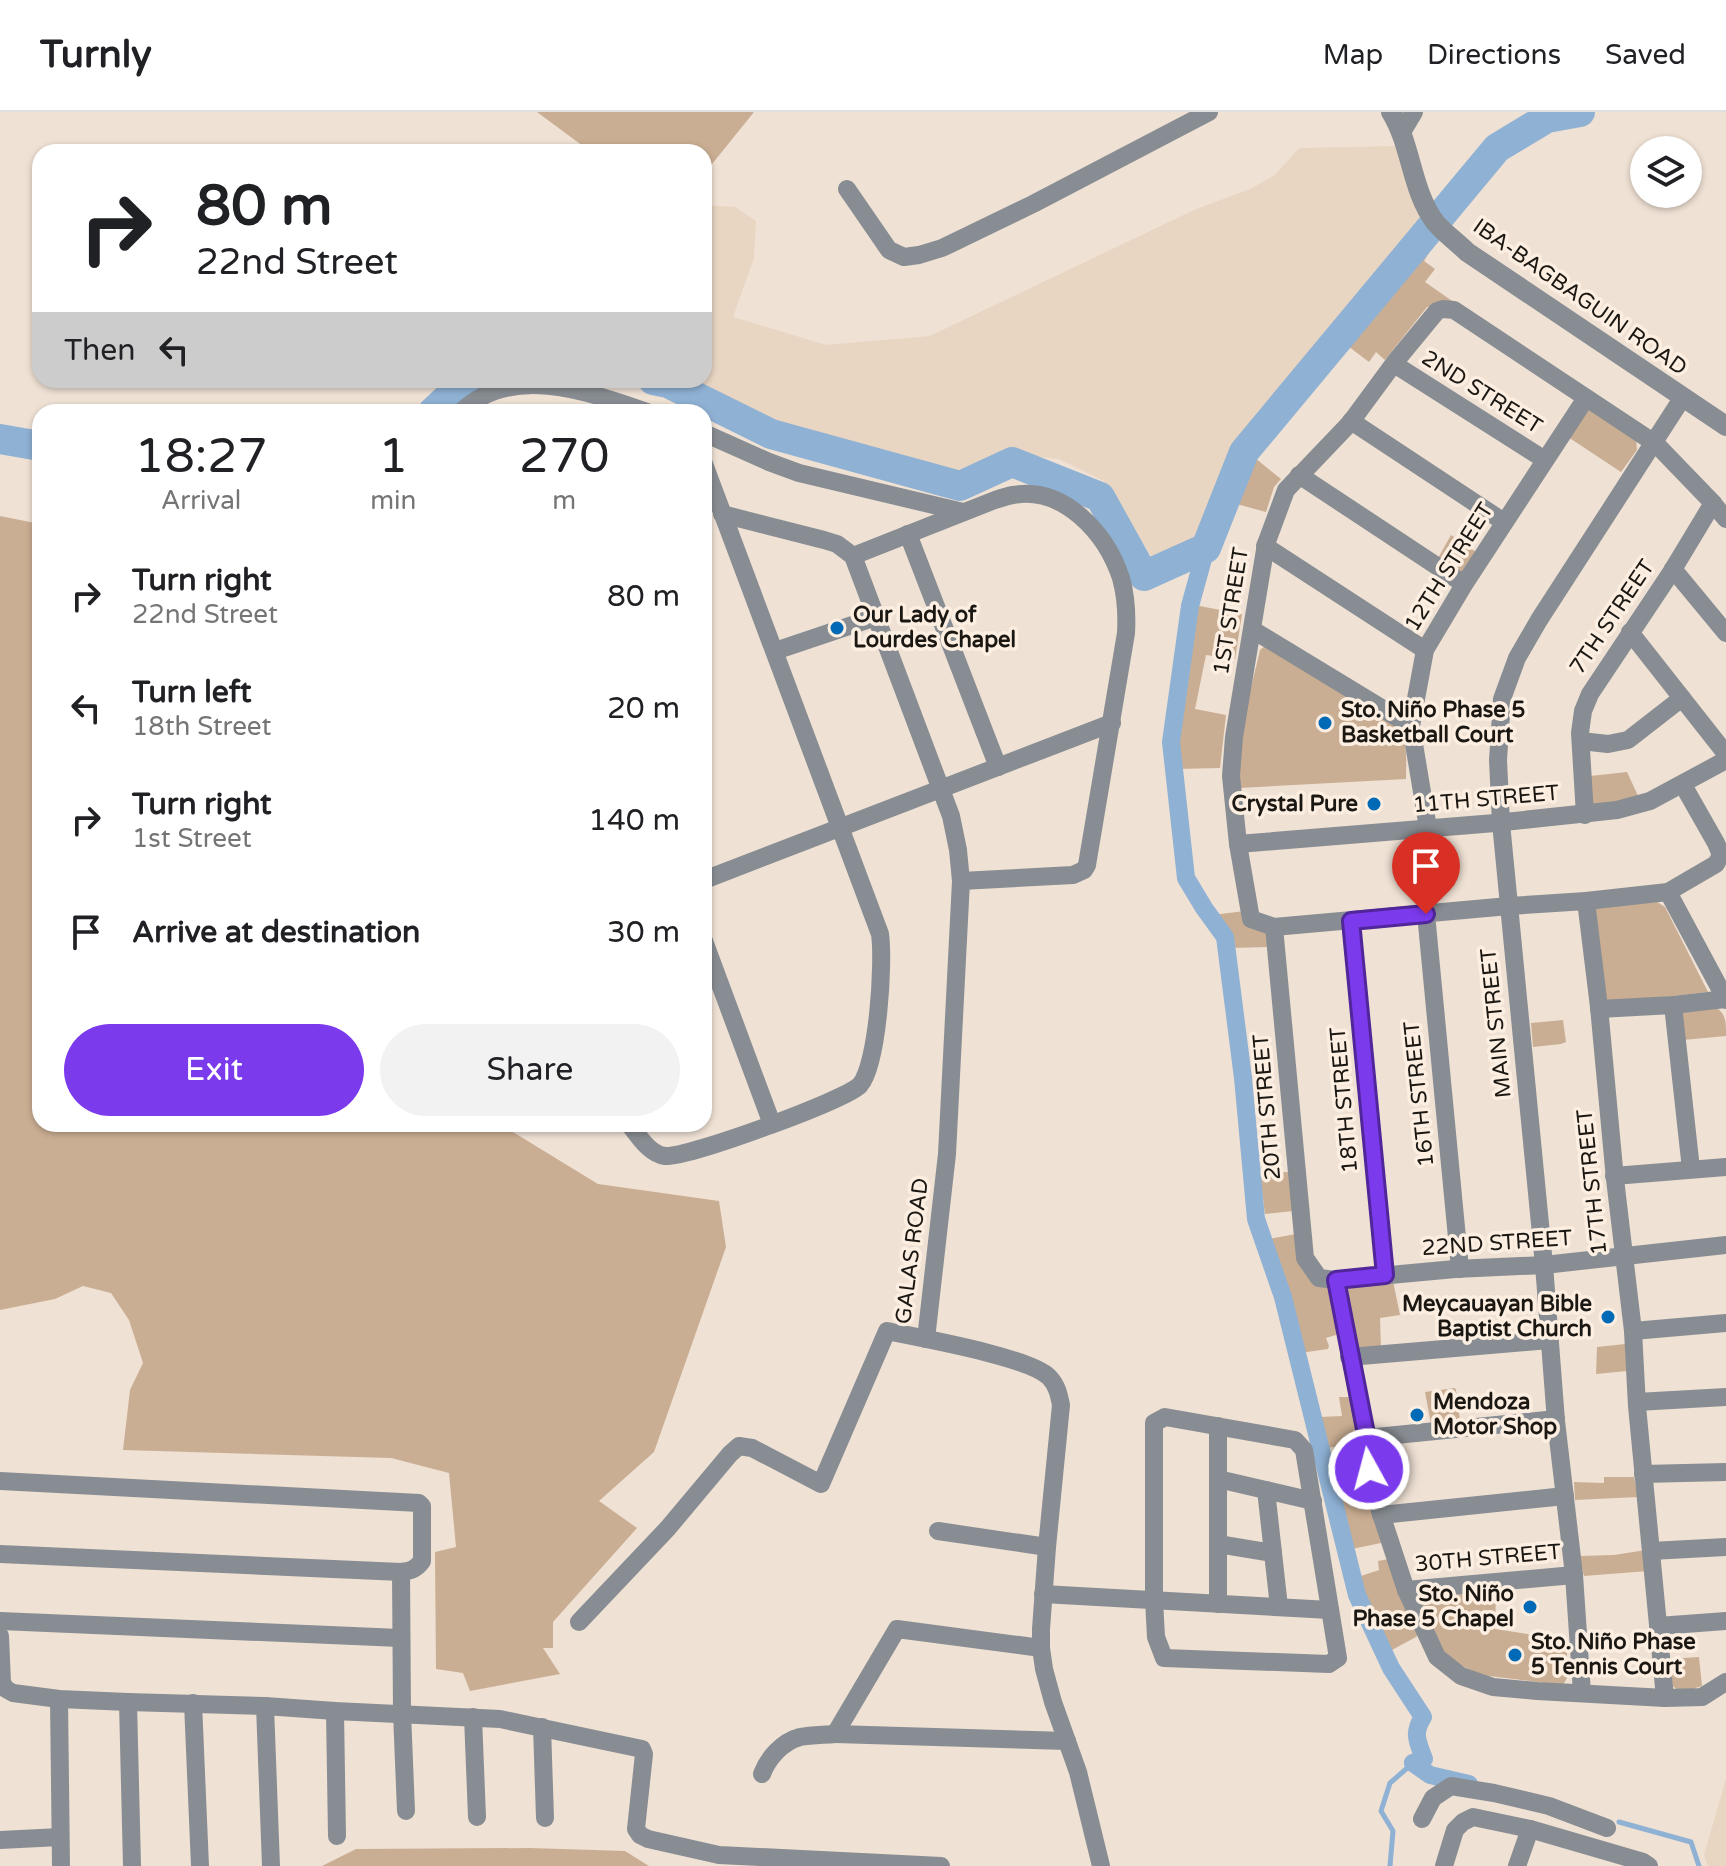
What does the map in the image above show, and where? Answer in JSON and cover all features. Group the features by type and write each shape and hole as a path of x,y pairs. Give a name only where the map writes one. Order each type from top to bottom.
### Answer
{"street":[{"path":"847,189 889,250 904,257 919,255 942,248 1033,204 1209,112"},
{"name":"IBA-BAGBAGUIN ROAD","path":"1391,112 1402,132 1421,195 1435,222 1467,252 1723,424"},
{"path":"1402,132 1414,112"},
{"name":"1ST STREET","path":"1274,927 1251,919 1238,844 1231,776 1234,737 1265,546 1286,490 1351,421 1432,315 1443,309 1454,310 1653,442 1726,519"},
{"name":"2ND STREET","path":"1394,364 1545,460"},
{"path":"469,404 504,388"},
{"path":"557,388 620,404"},
{"name":"MAIN STREET","path":"1582,1693 1574,1575 1556,1419 1501,823 1498,760 1502,699 1517,658 1539,620 1683,397"},
{"name":"12TH STREET","path":"1428,828 1411,726 1425,650 1464,584 1586,398"},
{"path":"1351,421 1504,522"},
{"path":"712,437 799,473 963,512"},
{"path":"1299,475 1464,584"},
{"path":"715,507 837,544 853,556 1014,494 1055,500 1077,512 1094,528 1121,577 1126,633 1089,859 1084,870 1073,875 961,881"},
{"name":"7TH STREET","path":"1585,815 1581,741 1583,711 1590,694 1713,503"},
{"path":"636,1132 654,1152 666,1156 706,1148 849,1093 859,1086 868,1066 875,1028 882,949 880,934 775,651 715,507"},
{"path":"908,534 998,767"},
{"path":"1265,546 1425,650"},
{"name":"GALAS ROAD","path":"853,556 951,816 961,881 947,1154 926,1339 1028,1365 1051,1379 1058,1390 1061,1405 1043,1594 1041,1648 1047,1680 1086,1801 1101,1866"},
{"path":"1673,569 1726,633"},
{"path":"775,651 876,617"},
{"path":"1253,630 1411,726"},
{"path":"1630,632 1726,754"},
{"path":"1581,741 1608,744 1628,740 1682,698"},
{"path":"712,877 1112,723"},
{"name":"11TH STREET","path":"1238,844 1501,823 1617,810 1650,801 1726,760"},
{"path":"1274,927 1668,892 1716,864 1721,855 1683,785"},
{"path":"1599,1009 1726,1000 1668,892"},
{"name":"17TH STREET","path":"1586,901 1633,1331 1643,1474 1665,1698"},
{"name":"16TH STREET","path":"1426,914 1460,1269"},
{"name":"18TH STREET","path":"1351,921 1385,1275"},
{"name":"20TH STREET","path":"1274,927 1305,1258 1327,1279 1349,1357 1366,1438 1369,1469 1381,1515 1406,1590 1437,1657 1461,1676 1493,1687 1537,1691 1702,1697 1726,1682"},
{"path":"712,963 772,1124"},
{"path":"1673,1005 1691,1169"},
{"path":"1614,1176 1726,1167"},
{"name":"22ND STREET","path":"1327,1279 1544,1265 1726,1245"},
{"path":"1633,1331 1726,1323"},
{"path":"579,1622 668,1528 739,1446 752,1448 821,1484 887,1331 926,1339"},
{"path":"1349,1357 1549,1340"},
{"path":"1637,1402 1726,1397"},
{"path":"1165,1417 1218,1426 1295,1440 1304,1450 1338,1658 1329,1664 1164,1658 1156,1637 1154,1600 1154,1423 1165,1417"},
{"path":"1366,1438 1556,1419"},
{"path":"1218,1426 1218,1604"},
{"path":"1643,1474 1726,1472"},
{"path":"1218,1479 1313,1501"},
{"path":"0,1481 415,1501 422,1506 422,1561 418,1567 401,1572 0,1554"},
{"path":"1266,1490 1279,1607"},
{"path":"1381,1515 1565,1496"},
{"path":"938,1531 1047,1547"},
{"path":"1218,1544 1273,1553"},
{"path":"1651,1551 1726,1547"},
{"path":"401,1572 406,1811"},
{"name":"30TH STREET","path":"1406,1590 1574,1575"},
{"path":"1043,1594 1330,1610"},
{"path":"0,1621 400,1638"},
{"path":"1658,1626 1726,1621"},
{"path":"835,1734 897,1629 1041,1648"},
{"path":"0,1636 2,1683 13,1693 59,1699 500,1719 642,1749 636,1829 648,1839 719,1855 941,1866"},
{"path":"59,1699 61,1866"},
{"path":"128,1702 132,1866"},
{"path":"193,1703 200,1866"},
{"path":"265,1706 271,1866"},
{"path":"335,1711 337,1836"},
{"path":"473,1717 477,1817"},
{"path":"542,1727 545,1818"},
{"path":"762,1774 774,1753 798,1738 835,1734 1067,1741"},
{"path":"1422,1819 1433,1798 1451,1786 1549,1806 1607,1828"},
{"path":"1444,1866 1455,1830 1473,1817 1530,1829 1596,1857 1643,1862 1649,1866"},
{"path":"1517,1866 1530,1829"},
{"path":"0,1840 60,1837"}],"shaded area":[{"path":"537,112 754,112 712,164 712,144 580,144"},
{"path":"1396,146 1426,222 1233,449 1193,544 1155,562 1104,481 1059,459 1007,453 952,472 790,429 709,388 712,388 712,206 735,207 756,221 754,258 733,317 826,345 930,336 1194,210 1250,189 1275,175 1299,148"},
{"path":"1427,235 1434,244 1424,261 1435,269 1425,282 1455,303 1427,307 1385,360 1376,352 1369,362 1340,340"},
{"path":"1589,408 1636,438 1637,450 1621,472 1568,437"},
{"path":"1250,454 1281,479 1274,487 1266,512 1233,503 1237,477"},
{"path":"0,516 32,522 32,1132 513,1132 598,1184 719,1201 726,1247 654,1452 599,1501 637,1528 553,1622 553,1648 543,1648 560,1674 470,1691 463,1673 436,1669 435,1552 456,1547 449,1473 391,1458 123,1450 130,1390 143,1363 129,1320 111,1293 83,1286 55,1299 0,1310"},
{"path":"1451,535 1476,552 1461,577 1437,560"},
{"path":"1194,605 1242,614 1235,659 1206,655 1195,709 1226,715 1220,768 1177,769 1174,741"},
{"path":"1265,646 1400,728 1405,746 1406,779 1240,788 1239,757 1244,720 1260,650"},
{"path":"1627,772 1639,798 1591,809 1590,776"},
{"path":"1657,902 1665,907 1708,992 1610,1003 1602,996 1593,908"},
{"path":"1245,911 1269,931 1268,947 1229,948 1227,936 1212,915"},
{"path":"1714,1006 1724,1018 1726,1036 1683,1040 1680,1010"},
{"path":"1563,1020 1566,1042 1533,1047 1531,1023"},
{"path":"1289,1172 1293,1211 1265,1214 1260,1173"},
{"path":"1296,1234 1331,1285 1339,1334 1326,1338 1328,1349 1300,1353 1268,1239"},
{"path":"1393,1281 1400,1315 1380,1318 1381,1348 1358,1352 1346,1287"},
{"path":"1625,1344 1627,1371 1596,1374 1597,1347"},
{"path":"1455,1388 1460,1421 1431,1424 1425,1392"},
{"path":"1339,1397 1349,1397 1362,1443 1326,1448 1320,1417 1342,1416"},
{"path":"1604,1477 1634,1477 1638,1497 1575,1500 1574,1482 1604,1483"},
{"path":"1368,1494 1381,1543 1352,1549 1336,1499"},
{"path":"1646,1550 1648,1571 1584,1576 1579,1556 1614,1555"},
{"path":"1389,1559 1419,1633 1379,1657 1355,1578 1379,1570 1378,1561"},
{"path":"1496,1592 1495,1629 1567,1640 1567,1678 1563,1685 1481,1675 1466,1668 1443,1653 1414,1594"},
{"path":"1699,1657 1702,1686 1678,1690 1668,1683 1668,1659"},
{"path":"1726,1779 1726,1866 1708,1866 1704,1855"},
{"path":"356,1849 625,1851 649,1866 322,1866"}],"waterway":[{"path":"712,405 771,434 960,486 1012,462 1100,497 1144,576 1206,548 1244,452 1497,148 1547,118 1580,112"},
{"path":"442,404 458,388"},
{"path":"678,388 710,404"},
{"path":"0,439 32,445"},
{"path":"1206,548 1190,606 1171,742 1186,878 1225,937 1243,1078 1256,1219 1283,1297 1357,1595 1391,1668 1423,1717 1417,1733 1424,1759 1413,1763"},
{"path":"1390,1866 1393,1831 1381,1811 1390,1783 1413,1763"},
{"path":"1413,1763 1430,1775 1469,1784"},
{"path":"1619,1822 1691,1842 1699,1866"}],"place":[{"name":"Our Lady of Lourdes Chapel","path":"837,628"},
{"name":"Sto. Niño Phase 5 Basketball Court","path":"1325,723"},
{"name":"Crystal Pure","path":"1374,804"},
{"name":"Meycauayan Bible Baptist Church","path":"1608,1317"},
{"name":"Mendoza Motor Shop","path":"1417,1415"},
{"name":"Sto. Niño Phase 5 Chapel","path":"1530,1607"},
{"name":"Sto. Niño Phase 5 Tennis Court","path":"1515,1655"}],"route":[{"path":"1369,1469 1366,1434 1336,1280 1385,1275 1351,921 1426,914"}]}
